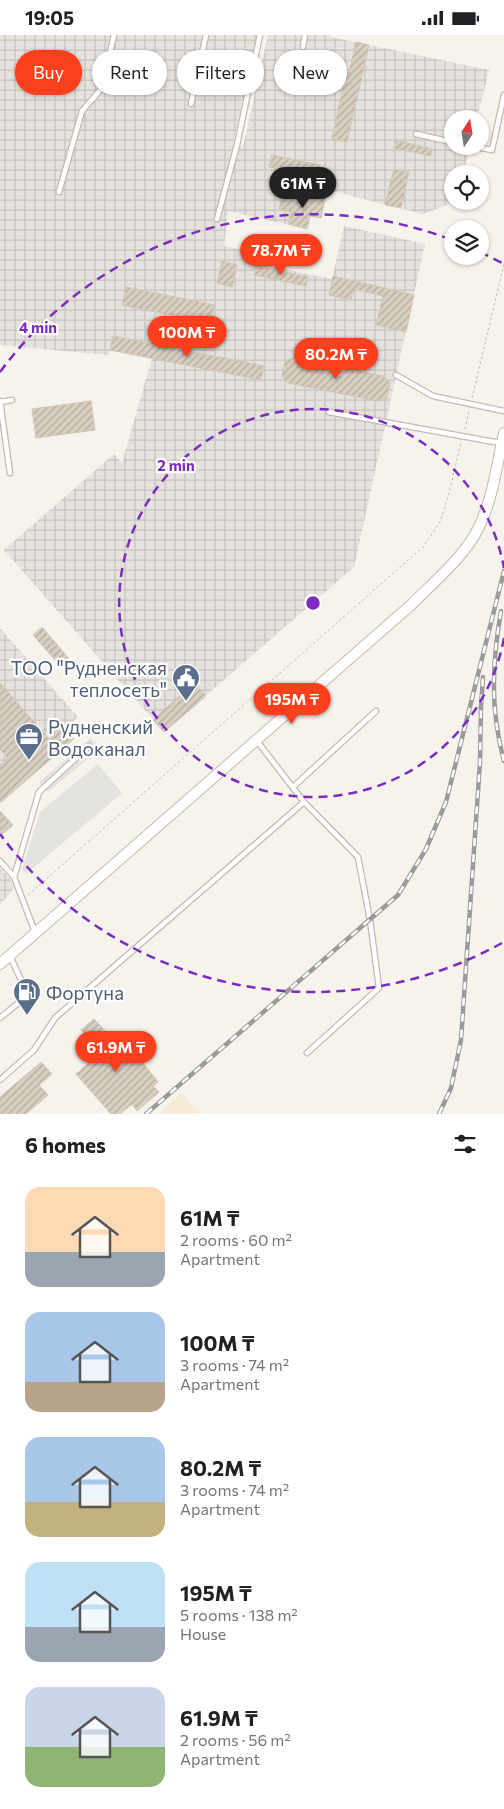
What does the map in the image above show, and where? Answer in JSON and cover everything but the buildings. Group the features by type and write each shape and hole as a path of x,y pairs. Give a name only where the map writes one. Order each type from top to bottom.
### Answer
{"street":[{"path":"0,964 410,605 455,561 479,528 491,495 503,438"}],"lane":[{"path":"59,192 82,111 102,88 114,35"},
{"path":"191,104 206,35"},
{"path":"217,219 236,145 260,35"},
{"path":"302,47 305,35"},
{"path":"489,149 492,150 504,95"},
{"path":"416,134 444,140"},
{"path":"396,375 433,396 504,411"},
{"path":"10,473 0,401 12,400"},
{"path":"328,411 463,436 503,438"},
{"path":"293,787 376,711"},
{"path":"256,740 304,801 358,857 370,920 379,987 307,1053"},
{"path":"14,877 39,792 89,746"},
{"path":"0,1080 34,1050 55,1018 304,801"},
{"path":"0,861 14,877 36,933"},
{"path":"0,1018 28,995 10,956"}],"path":[{"path":"23,900 423,547 440,522 448,497 504,265"}],"shaded area":[{"path":"0,35 257,35 254,50 177,50 177,95 244,95 233,144 243,147 255,95 264,95 264,53 268,35 331,35 331,37 489,70 479,110 444,110 444,155 468,155 465,165 444,165 444,206 423,214 328,190 321,218 310,216 307,229 228,211 224,246 257,253 255,263 332,279 344,226 425,244 354,567 164,732 4,550 114,454 122,463 152,358 110,350 109,355 0,345"},
{"path":"0,628 78,717 65,729 74,739 0,803"},
{"path":"91,738 100,749 48,792 39,782"},
{"path":"98,764 122,793 26,874 22,869 40,812"},
{"path":"0,868 10,879 14,888 0,905"},
{"path":"182,1093 200,1114 158,1114"}],"railway":[{"path":"146,1114 398,895 426,849 446,802 504,571"},
{"path":"501,611 494,668 494,686 496,723 504,761"},
{"path":"439,1114 451,1088 461,1040 480,762 483,677"}],"place":[{"name":"ТОО \"Рудненская теплосеть\"","path":"186,702"},
{"name":"Рудненский Водоканал","path":"29,761"},
{"name":"Фортуна","path":"27,1016"}]}
